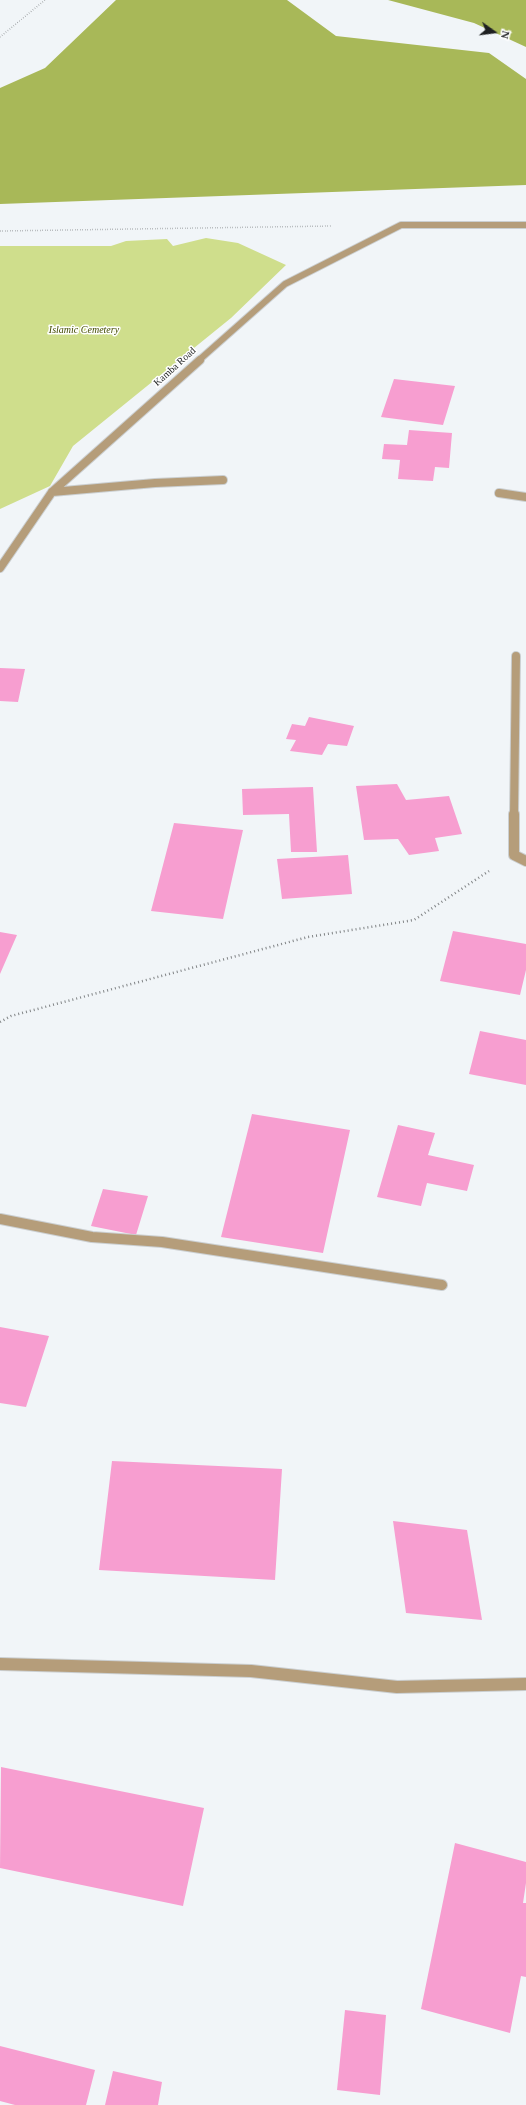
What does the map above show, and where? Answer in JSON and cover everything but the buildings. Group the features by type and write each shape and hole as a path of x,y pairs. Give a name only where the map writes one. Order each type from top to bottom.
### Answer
{"street":[{"name":"Kamba Road","path":"0,568 52,492 285,284 401,225 526,225"},
{"path":"52,492 155,483 223,480"},
{"path":"499,493 526,497"},
{"path":"516,656 514,855 526,862"},
{"path":"0,1219 92,1237 177,1244 442,1284"},
{"path":"0,1664 251,1671 397,1687 526,1684"}],"path":[{"path":"0,37 45,0"},
{"path":"0,231 338,226"},
{"path":"0,1022 11,1016 308,936 414,920 514,855"}],"green space":[{"path":"116,0 287,0 336,36 489,53 526,79 526,185 0,204 0,88 45,68"},
{"path":"388,0 526,0 526,47 474,23"},
{"name":"Islamic Cemetery","path":"206,238 238,243 286,265 231,318 73,446 50,486 0,509 0,246 111,246 126,241 167,239 173,246"}]}
